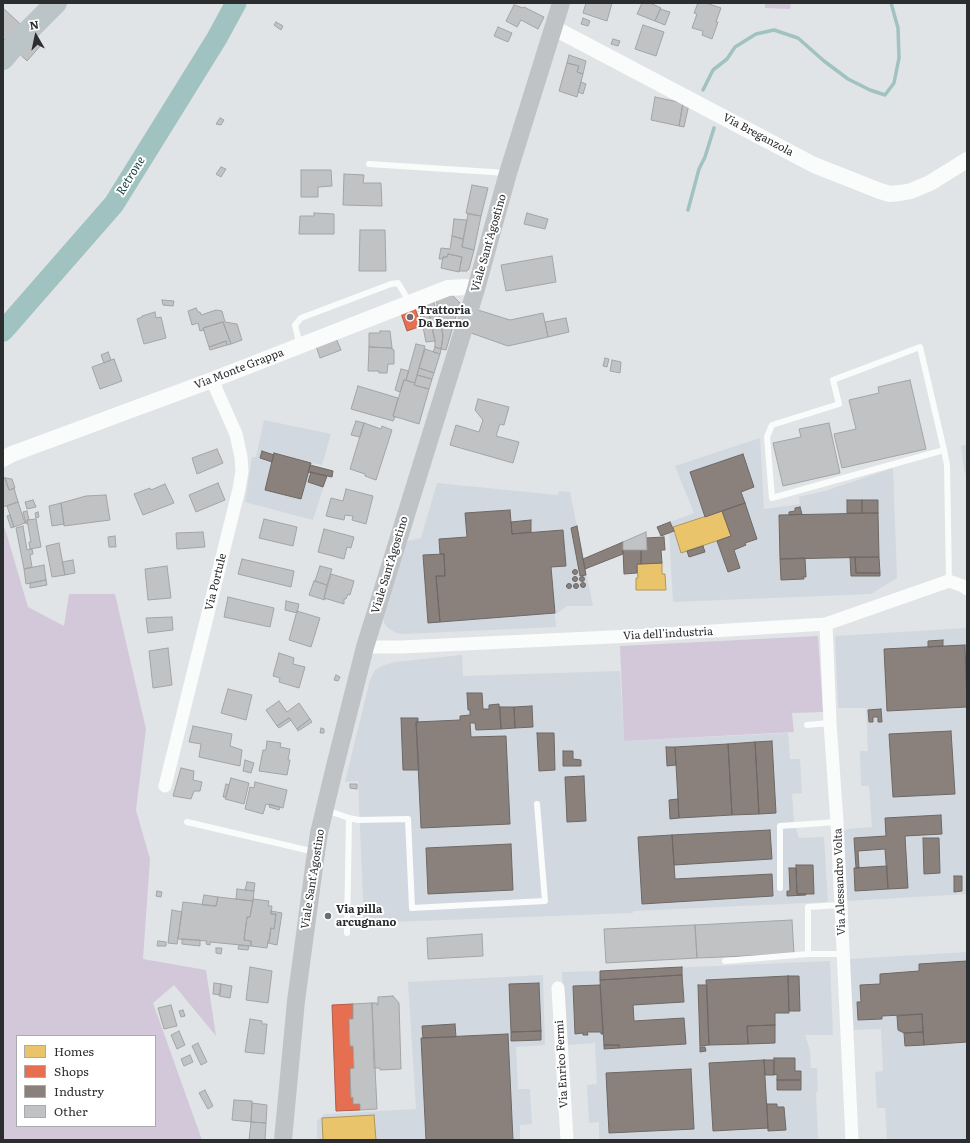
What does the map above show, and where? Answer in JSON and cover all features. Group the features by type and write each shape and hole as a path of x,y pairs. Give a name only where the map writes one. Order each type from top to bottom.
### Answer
{"highway":[{"path":"3,59 20,39 56,3"}],"main road":[{"name":"Viale Sant'Agostino","path":"283,1140 296,1001 316,852 325,809 365,647 476,289 508,173 561,3"}],"street":[{"name":"Via Breganzola","path":"554,28 814,165 880,192 900,194 911,191 930,183 967,160"},
{"name":"Via Monte Grappa","path":"3,459 12,454 212,380 448,288 466,287 476,289"},
{"name":"Via Portule","path":"165,786 239,489 242,471 241,457 236,434 212,380"},
{"name":"Via dell'industria","path":"365,647 400,647 608,637 826,624 949,581"},
{"path":"949,581 966,587"},
{"name":"Via Alessandro Volta","path":"826,624 852,1140"},
{"name":"Via Enrico Fermi","path":"558,988 567,1140"}],"lane":[{"path":"370,164 508,173"},
{"path":"300,346 295,325 301,318 391,284 398,283 410,303"},
{"path":"944,450 772,498 767,436 772,425 839,404 833,380 920,347 944,450 947,465 949,581"},
{"path":"808,725 830,723"},
{"path":"325,809 336,814 359,820 408,819 412,908 545,901 537,804"},
{"path":"347,933 349,818"},
{"path":"188,822 316,852"},
{"path":"780,888 780,826 837,822"},
{"path":"808,954 808,907 840,905"},
{"path":"725,961 808,954 843,954"}],"shaded area":[{"path":"765,3 791,3 790,9 765,8"},
{"path":"264,420 331,434 322,465 311,463 310,465 333,471 332,477 327,476 313,520 245,502 252,457 256,457"},
{"path":"760,438 764,509 800,504 799,497 828,490 893,468 897,578 871,594 673,602 669,533 674,531 670,522 694,513 675,466"},
{"path":"967,444 967,478 964,469 961,446"},
{"path":"437,483 558,495 559,491 570,492 593,606 567,606 555,615 556,627 403,634 396,633 388,628 384,623 383,617 407,541 421,538"},
{"path":"3,524 28,607 64,626 69,594 115,594 146,729 136,810 150,859 143,959 206,970 216,1036 174,985 153,1003 202,1140 3,1140"},
{"path":"967,628 967,894 847,901 843,831 848,829 872,827 869,786 861,786 860,751 868,751 866,708 838,708 835,636"},
{"path":"818,636 823,712 792,713 794,732 624,741 620,646"},
{"path":"462,655 463,676 620,671 624,741 788,733 790,759 800,759 802,793 792,794 794,822 799,838 824,837 828,902 633,911 633,913 364,923 358,781 345,782 370,680 375,670 395,662"},
{"path":"967,952 967,1140 887,1140 885,1108 877,1108 876,1094 875,1072 883,1071 881,1029 854,1030 849,959"},
{"path":"830,961 833,1035 805,1035 810,1050 811,1068 817,1068 818,1091 816,1092 819,1140 599,1140 599,1122 589,1123 587,1085 597,1084 595,1043 566,1045 562,972"},
{"path":"543,975 545,1045 516,1047 518,1089 530,1089 532,1124 520,1125 520,1140 317,1140 317,1121 325,1114 416,1109 408,982"}],"building: Homes":[{"path":"722,511 731,536 681,553 673,527"},
{"path":"662,563 662,574 665,574 666,590 636,590 636,578 638,578 637,564"},
{"path":"374,1115 376,1140 323,1140 322,1118"}],"building: Shops":[{"path":"414,305 421,326 407,331 400,310"},
{"path":"353,1004 353,1019 349,1019 350,1046 353,1046 354,1068 350,1069 351,1098 353,1097 353,1104 360,1104 360,1110 336,1111 332,1005"}],"building: Industry":[{"path":"262,451 274,455 272,462 260,458"},
{"path":"274,453 311,463 301,499 265,490"},
{"path":"743,454 754,487 741,492 745,503 705,517 690,472"},
{"path":"310,465 333,471 332,477 308,472"},
{"path":"311,472 327,476 323,487 308,482"},
{"path":"847,500 862,500 862,513 847,513"},
{"path":"862,500 878,500 878,513 862,513"},
{"path":"745,503 757,539 745,543 746,545 734,550 740,568 728,572 717,541 731,536 722,511"},
{"path":"800,507 802,514 789,515 789,512 795,511 795,508"},
{"path":"510,510 512,534 563,530 566,566 551,567 555,613 440,622 436,576 445,576 444,554 440,554 439,539 467,537 465,513"},
{"path":"878,513 879,557 780,559 779,515"},
{"path":"531,520 531,532 512,534 511,522"},
{"path":"670,522 674,531 661,536 657,527"},
{"path":"577,526 586,575 580,576 571,528"},
{"path":"664,537 665,550 661,550 662,563 641,564 641,550 647,550 646,538"},
{"path":"623,542 623,554 585,569 583,559"},
{"path":"703,546 705,552 689,557 687,551"},
{"path":"623,550 641,550 641,564 637,564 637,573 624,574"},
{"path":"444,554 445,576 436,576 440,622 428,623 423,555"},
{"path":"850,557 855,557 856,573 880,573 880,576 851,576"},
{"path":"855,557 879,557 880,573 856,573"},
{"path":"805,558 806,577 803,577 804,579 781,580 780,559"},
{"path":"575,569 578,572 575,575 572,572"},
{"path":"573,577 577,577 577,581 573,581"},
{"path":"580,577 584,577 584,581 580,581"},
{"path":"583,582 586,585 583,588 580,585"},
{"path":"569,583 572,586 569,589 566,586"},
{"path":"574,584 578,584 578,588 574,588"},
{"path":"943,640 943,646 928,647 928,641"},
{"path":"965,645 967,707 887,711 884,649"},
{"path":"467,693 482,693 483,709 489,709 489,705 499,704 501,729 476,730 475,723 470,723 471,737 506,736 510,824 421,828 416,722 460,720 460,716 470,715 470,710 468,710"},
{"path":"532,706 533,727 515,728 514,707"},
{"path":"500,707 514,707 515,728 501,729"},
{"path":"881,709 882,722 878,722 878,717 873,717 873,722 869,722 868,710"},
{"path":"401,718 418,718 418,722 416,722 419,770 403,770"},
{"path":"951,731 955,794 893,797 889,734"},
{"path":"537,733 554,733 555,770 539,771"},
{"path":"772,741 776,813 759,814 755,742"},
{"path":"755,742 759,814 732,815 728,744"},
{"path":"728,744 732,815 679,818 675,747"},
{"path":"666,747 675,747 676,765 667,766"},
{"path":"563,751 573,751 573,759 581,760 581,766 563,766"},
{"path":"584,776 586,821 567,822 565,777"},
{"path":"678,799 679,818 670,819 669,800"},
{"path":"941,815 942,834 905,836 908,888 888,889 885,849 858,851 859,868 856,868 854,838 886,836 885,818"},
{"path":"770,830 772,859 674,865 672,835"},
{"path":"672,835 675,879 772,874 773,896 642,904 638,837"},
{"path":"923,838 939,838 940,873 924,874"},
{"path":"511,844 513,890 428,894 426,848"},
{"path":"796,865 813,865 814,894 797,894"},
{"path":"887,866 888,889 855,891 854,868"},
{"path":"789,868 796,868 797,894 806,895 787,896 787,891 790,891"},
{"path":"954,876 962,876 962,891 954,892"},
{"path":"967,961 967,1042 924,1045 922,1014 882,1016 882,1019 858,1020 857,1002 861,1002 860,985 880,984 880,974 919,971 919,964"},
{"path":"682,967 682,975 600,980 600,971"},
{"path":"682,975 684,1002 633,1005 634,1021 684,1018 686,1044 619,1048 619,1045 604,1045 600,980"},
{"path":"788,976 789,1013 775,1013 775,1025 747,1026 748,1044 709,1045 706,980"},
{"path":"788,976 799,976 800,1011 789,1011"},
{"path":"539,983 541,1031 511,1032 509,984"},
{"path":"600,985 603,1034 601,1034 601,1032 587,1032 588,1035 583,1035 583,1033 575,1034 573,986"},
{"path":"698,985 707,985 709,1045 700,1046"},
{"path":"922,1014 923,1032 904,1033 898,1030 897,1016"},
{"path":"455,1024 456,1037 423,1038 422,1026"},
{"path":"775,1025 775,1043 748,1044 747,1026"},
{"path":"541,1031 541,1040 511,1041 511,1032"},
{"path":"923,1032 924,1045 905,1046 904,1033"},
{"path":"508,1034 513,1140 426,1140 421,1038"},
{"path":"604,1045 619,1045 619,1048 604,1049"},
{"path":"700,1047 705,1047 706,1051 700,1052"},
{"path":"774,1058 795,1058 795,1071 801,1071 801,1080 777,1080 777,1074 774,1075"},
{"path":"764,1060 774,1060 774,1075 765,1075"},
{"path":"764,1060 768,1128 713,1131 709,1063"},
{"path":"691,1069 694,1129 609,1133 606,1073"},
{"path":"777,1080 801,1080 801,1090 777,1090"},
{"path":"767,1104 777,1104 777,1107 784,1107 786,1130 768,1131"}],"building: Other":[{"path":"586,3 612,3 607,21 583,13"},
{"path":"642,3 650,3 661,8 655,21 637,14"},
{"path":"698,3 706,3 721,8 712,39 702,35 703,31 692,28 697,14 694,13"},
{"path":"514,5 524,7 544,17 538,29 521,20 517,27 506,21"},
{"path":"3,8 42,44 27,61 3,38"},
{"path":"660,9 670,12 665,25 655,21"},
{"path":"583,18 590,21 588,26 581,24"},
{"path":"276,22 283,26 281,30 274,25"},
{"path":"643,25 664,32 656,56 635,49"},
{"path":"498,27 512,33 508,42 494,36"},
{"path":"613,39 620,41 618,46 611,44"},
{"path":"569,55 586,61 583,74 577,72 579,66 567,63"},
{"path":"567,63 579,66 577,72 583,74 577,97 559,91"},
{"path":"581,82 586,84 583,94 578,92"},
{"path":"655,97 683,103 679,126 651,120"},
{"path":"683,103 689,104 684,127 679,126"},
{"path":"220,118 224,120 221,125 216,124"},
{"path":"221,167 226,169 221,177 216,174"},
{"path":"301,170 331,170 332,186 318,187 318,197 301,197"},
{"path":"344,174 364,175 363,183 381,183 382,206 343,205"},
{"path":"472,185 488,188 481,216 466,213"},
{"path":"314,213 334,214 334,234 299,234 300,216 314,216"},
{"path":"527,213 548,219 545,229 524,224"},
{"path":"468,214 481,216 474,250 462,247"},
{"path":"454,219 467,220 463,239 452,236"},
{"path":"360,230 385,230 386,271 359,271"},
{"path":"452,236 463,239 462,247 474,250 469,269 467,271 459,271 462,257 448,254 447,257 439,259 441,248 450,249"},
{"path":"448,254 462,257 459,272 441,268 443,257 447,257"},
{"path":"552,256 556,282 506,291 501,265"},
{"path":"449,292 460,303 446,350 441,349 443,336 436,298"},
{"path":"433,298 435,307 428,308 435,341 426,342 423,327 426,326 423,313 420,314 417,302"},
{"path":"162,300 174,301 173,306 163,305"},
{"path":"437,306 443,336 441,349 435,347 428,308"},
{"path":"196,308 201,315 216,310 222,311 225,322 237,324 242,340 231,344 223,322 203,328 204,330 200,331 198,323 192,325 188,311"},
{"path":"478,310 510,320 543,313 548,337 508,346 471,333"},
{"path":"155,312 156,318 161,317 166,338 144,344 137,319"},
{"path":"423,313 426,326 423,327 420,314"},
{"path":"566,318 569,332 548,337 545,322"},
{"path":"223,322 231,344 227,345 226,341 209,347 203,328"},
{"path":"380,331 390,331 392,348 369,347 369,333 380,333"},
{"path":"336,338 341,350 320,358 316,346"},
{"path":"226,341 227,345 210,350 209,347"},
{"path":"416,344 425,346 415,383 406,380"},
{"path":"369,347 392,348 394,350 394,364 388,364 387,373 368,371"},
{"path":"435,347 441,349 440,354 433,352"},
{"path":"425,349 440,354 434,373 419,368"},
{"path":"108,352 111,360 104,363 101,355"},
{"path":"605,358 609,359 607,367 603,366"},
{"path":"114,359 122,381 100,389 92,367"},
{"path":"612,360 621,362 620,373 610,371"},
{"path":"419,368 434,373 432,379 417,375"},
{"path":"401,369 409,371 400,392 395,390"},
{"path":"417,375 432,379 429,389 414,385"},
{"path":"404,380 415,383 414,385 429,389 419,424 393,416"},
{"path":"910,380 926,449 842,468 834,434 856,429 849,400 879,393 878,387"},
{"path":"358,386 398,398 393,421 351,409"},
{"path":"478,399 509,407 504,425 500,424 496,436 519,442 513,463 450,445 456,425 479,432 483,420 475,410"},
{"path":"356,421 364,423 360,437 351,435"},
{"path":"364,423 381,429 382,426 392,430 376,480 365,476 365,474 350,469"},
{"path":"829,423 840,473 783,486 773,443 801,437 799,429"},
{"path":"217,449 223,463 197,474 192,458"},
{"path":"5,478 12,479 15,488 9,490"},
{"path":"5,478 9,490 14,488 18,502 3,507 3,479"},
{"path":"218,483 225,500 196,512 189,495"},
{"path":"165,484 174,503 143,515 134,494 150,488 151,490"},
{"path":"346,489 373,496 366,524 352,520 353,516 345,515 344,520 326,516 331,498 343,501"},
{"path":"106,495 110,520 64,526 61,503 86,496"},
{"path":"33,500 36,507 27,509 25,502"},
{"path":"18,502 25,523 14,527 7,506"},
{"path":"61,503 64,524 52,526 49,506"},
{"path":"27,511 29,520 27,520 26,524 23,512"},
{"path":"38,512 39,517 36,518 35,513"},
{"path":"10,515 14,527 11,528 7,516"},
{"path":"36,519 41,547 30,549 29,542 31,542 27,520"},
{"path":"264,519 297,527 293,546 259,538"},
{"path":"23,526 27,550 32,549 33,554 30,555 32,567 24,569 16,528"},
{"path":"324,529 354,537 351,548 347,547 344,559 318,552"},
{"path":"203,532 205,547 177,549 176,533"},
{"path":"646,532 647,550 623,550 623,542"},
{"path":"115,536 116,547 109,547 108,537"},
{"path":"59,543 65,575 52,577 46,546"},
{"path":"242,559 294,571 291,587 238,574"},
{"path":"73,560 75,573 65,575 62,562"},
{"path":"44,565 46,580 26,584 24,569"},
{"path":"167,566 171,598 148,600 145,569"},
{"path":"320,566 332,569 327,585 315,581"},
{"path":"331,574 354,581 350,595 348,594 346,599 344,599 344,604 324,598"},
{"path":"46,580 47,585 30,588 30,583"},
{"path":"314,581 327,585 324,598 325,600 309,595"},
{"path":"228,597 274,608 270,627 224,617"},
{"path":"286,601 299,604 297,613 285,610"},
{"path":"297,611 320,618 311,647 289,640"},
{"path":"172,617 173,630 148,633 146,618"},
{"path":"168,648 172,685 153,688 149,651"},
{"path":"279,653 294,658 293,664 305,667 299,688 279,682 280,678 273,676"},
{"path":"336,675 340,677 338,681 334,680"},
{"path":"228,689 252,695 246,720 221,713"},
{"path":"279,701 287,712 299,703 310,719 297,729 289,718 277,726 266,710"},
{"path":"289,718 291,720 279,728 277,726"},
{"path":"310,719 312,722 298,731 297,729"},
{"path":"193,726 232,734 230,746 242,750 240,766 199,757 201,744 189,742"},
{"path":"321,728 324,729 324,733 320,733"},
{"path":"267,741 281,743 280,747 290,749 288,760 290,760 287,775 259,771 263,750 266,750"},
{"path":"245,760 254,763 251,773 243,771"},
{"path":"181,768 194,771 193,780 202,782 200,791 194,791 191,799 173,796"},
{"path":"231,778 249,783 244,804 225,799"},
{"path":"255,782 287,790 283,808 266,804 263,814 245,809 250,787 254,788"},
{"path":"226,784 229,785 226,797 223,797"},
{"path":"350,784 357,784 357,789 350,788"},
{"path":"270,804 280,807 279,810 269,807"},
{"path":"247,882 255,883 254,891 245,890"},
{"path":"237,889 254,891 253,901 236,899"},
{"path":"157,891 162,892 161,897 156,896"},
{"path":"204,895 218,897 216,906 202,905"},
{"path":"218,897 253,901 250,917 247,917 244,940 251,941 251,946 210,942 210,945 206,944 207,941 178,939 183,902 216,906"},
{"path":"253,899 269,901 268,906 272,906 271,914 276,914 274,929 271,928 267,948 251,946 251,941 244,940 247,917 250,917"},
{"path":"172,910 182,912 177,944 168,943"},
{"path":"271,911 282,913 277,945 268,943 271,928 274,929 276,914 271,914"},
{"path":"792,920 794,954 697,958 695,925"},
{"path":"695,925 697,958 606,963 604,929"},
{"path":"482,934 483,956 428,959 427,938"},
{"path":"182,939 200,940 200,946 182,944"},
{"path":"158,941 166,942 166,946 157,946"},
{"path":"239,945 249,946 248,950 238,949"},
{"path":"216,948 222,948 221,954 216,953"},
{"path":"250,967 272,971 268,1003 246,1000"},
{"path":"214,983 221,984 220,995 213,994"},
{"path":"221,984 232,986 230,998 219,996"},
{"path":"393,996 399,1003 401,1069 380,1070 380,1068 374,1068 372,1003 377,1003 378,1005 378,997"},
{"path":"372,1003 377,1109 360,1110 360,1104 353,1104 353,1097 351,1098 350,1069 354,1068 353,1046 350,1046 349,1019 353,1019 353,1004"},
{"path":"171,1005 177,1026 164,1029 158,1008"},
{"path":"183,1010 185,1016 181,1017 179,1011"},
{"path":"250,1019 262,1021 262,1024 267,1024 264,1054 245,1052"},
{"path":"179,1031 185,1045 177,1049 171,1035"},
{"path":"198,1043 207,1062 201,1065 192,1046"},
{"path":"190,1055 193,1062 184,1066 181,1059"},
{"path":"205,1090 213,1106 208,1109 199,1093"},
{"path":"234,1100 252,1101 251,1122 232,1120"},
{"path":"252,1103 267,1105 266,1123 251,1122"},
{"path":"251,1122 266,1123 265,1140 249,1140"}],"waterway":[{"name":"Retrone","path":"3,331 114,204 217,38 236,3"},
{"path":"703,90 713,70 727,59 735,47 756,34 774,30 798,38 824,61 848,79 870,90 885,95 894,83 899,58 898,28 891,3"},
{"path":"688,210 699,169 705,157 714,128"}],"place":[{"name":"Trattoria Da Berno","path":"410,317"},
{"name":"Via pilla arcugnano","path":"328,916"}]}
